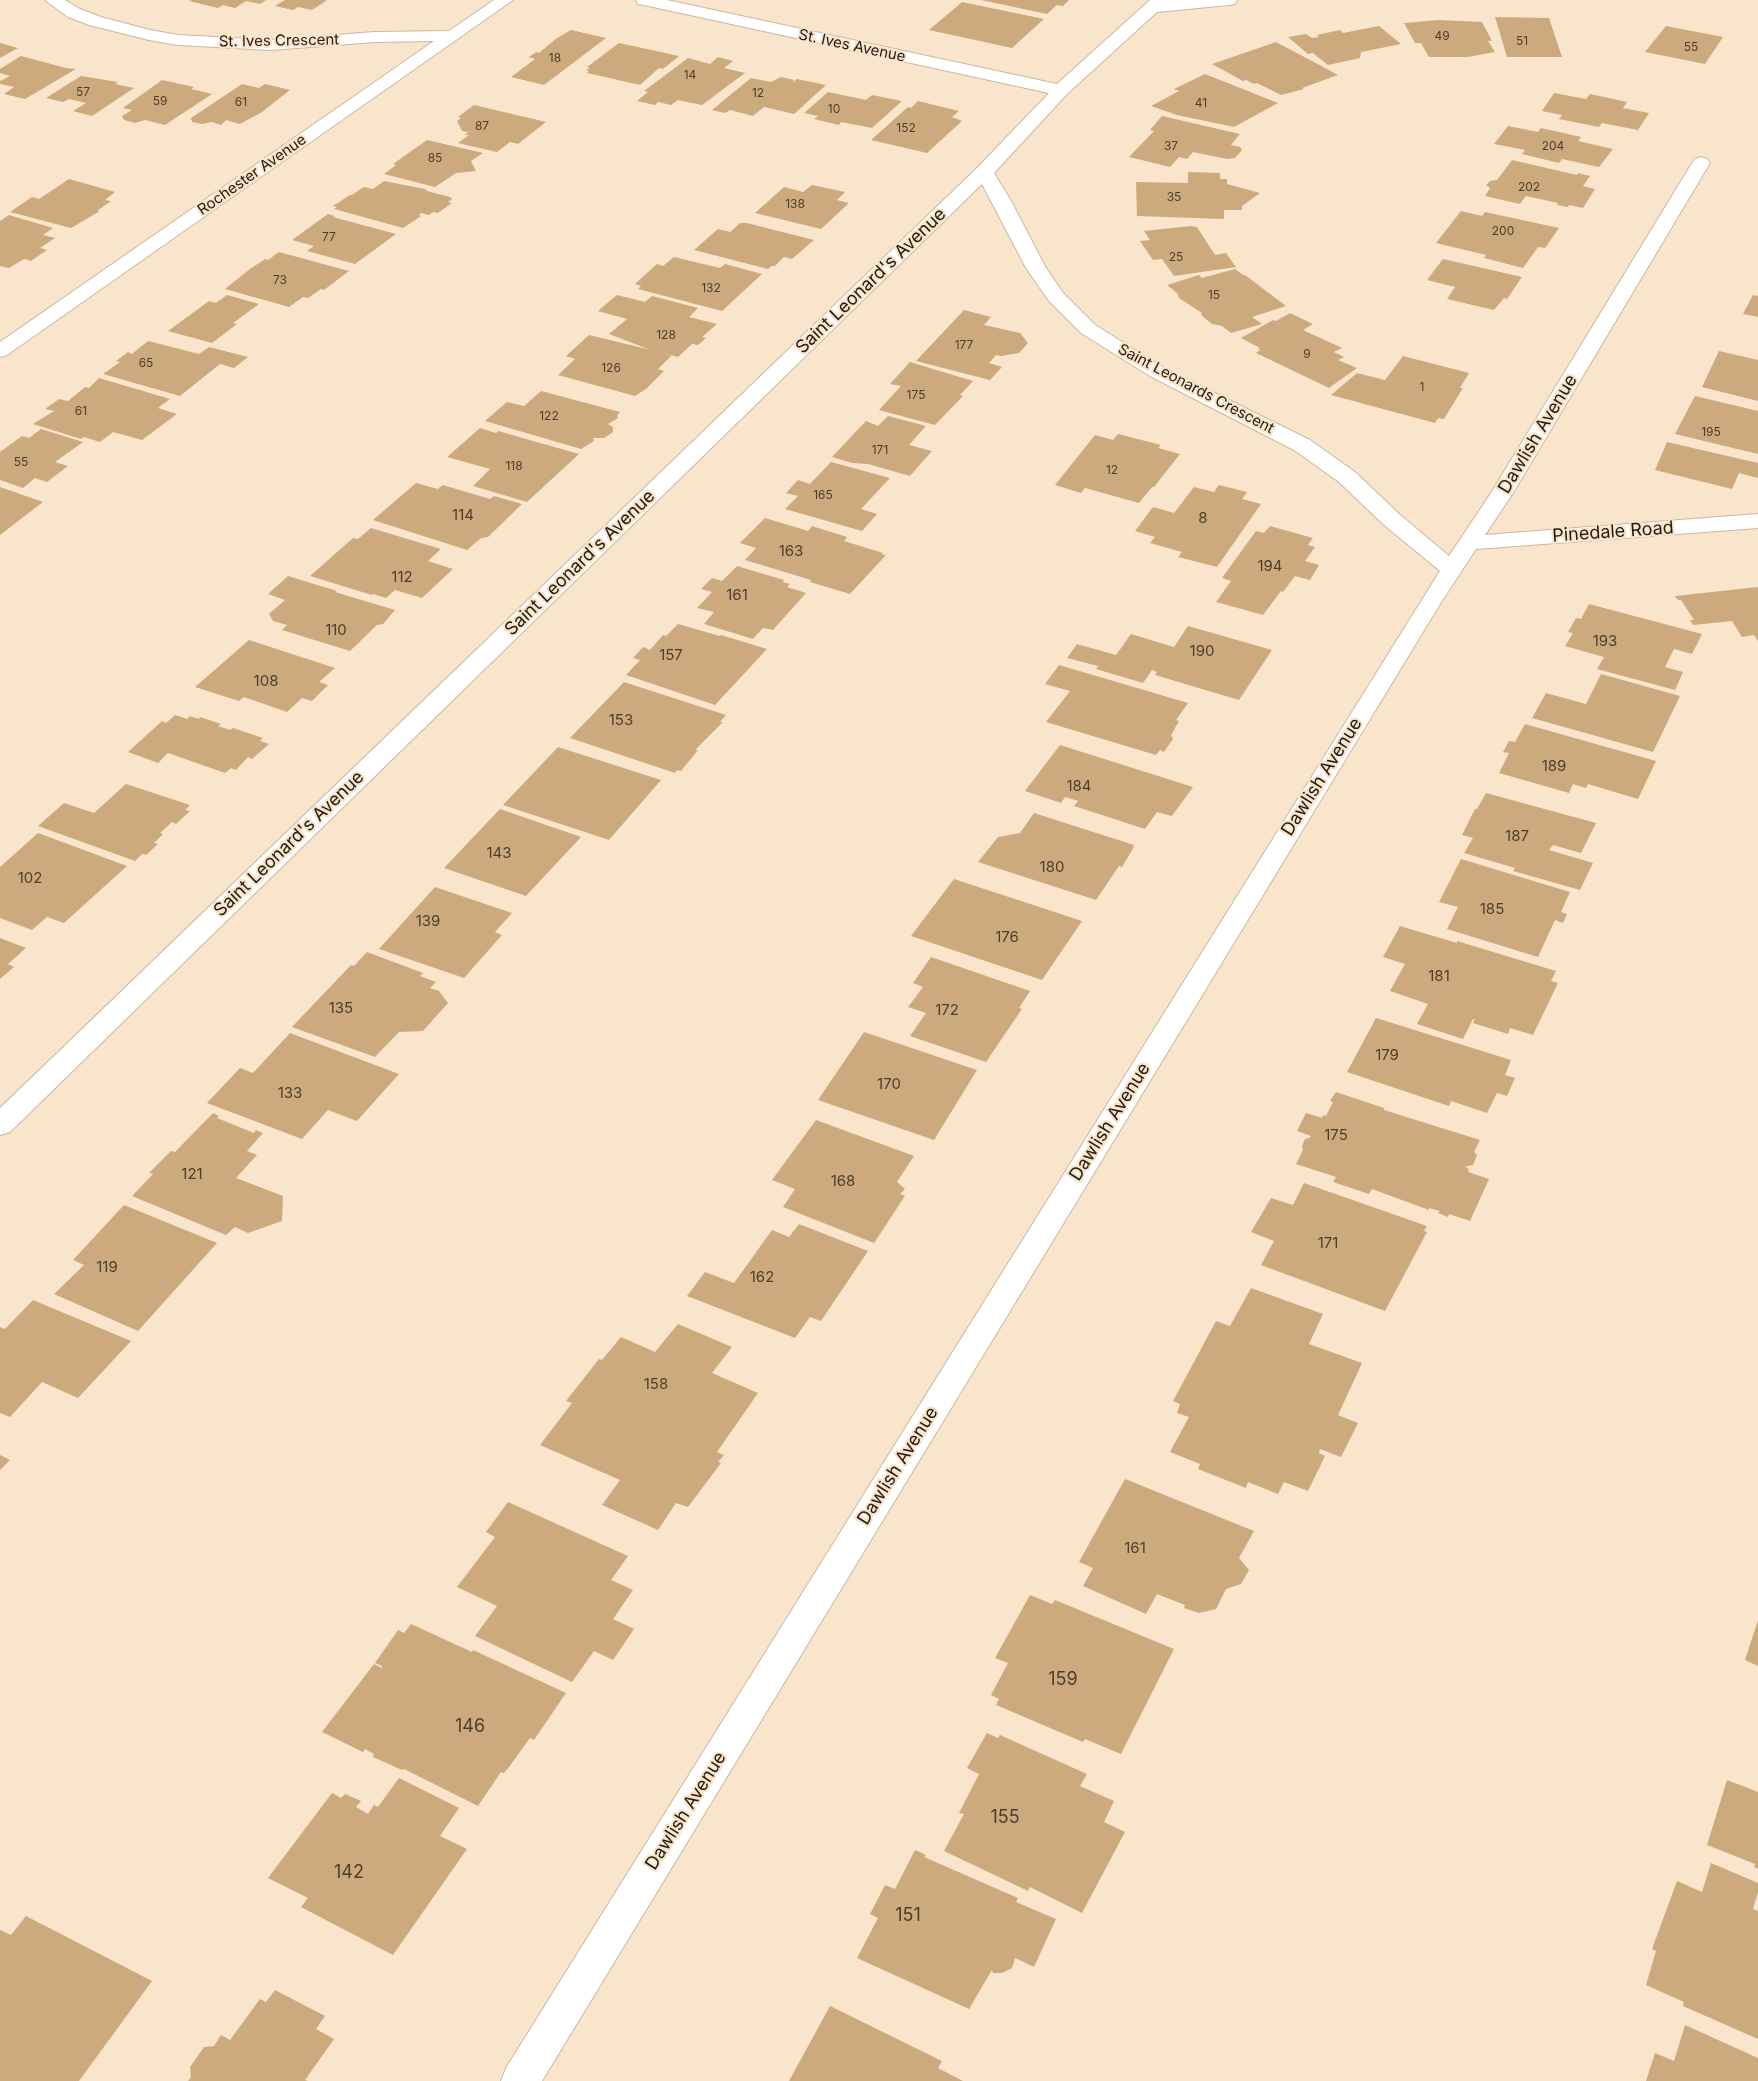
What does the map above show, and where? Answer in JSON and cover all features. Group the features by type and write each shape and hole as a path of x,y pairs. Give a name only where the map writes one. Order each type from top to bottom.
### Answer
{"street":[{"name":"St. Ives Crescent","path":"53,0 74,13 95,21 140,33 178,40 245,45 279,45 375,37 452,36"},
{"name":"Rochester Avenue","path":"0,350 505,0"},
{"name":"St. Ives Avenue","path":"644,0 1061,90"},
{"path":"1156,4 1229,0"},
{"name":"Saint Leonard's Avenue","path":"0,1125 984,172 1061,90 1156,4"},
{"name":"Dawlish Avenue","path":"520,2081 1451,569 1502,494 1701,162"},
{"name":"Saint Leonards Crescent","path":"984,172 1002,201 1036,268 1056,297 1088,329 1157,372 1252,418 1302,445 1348,477 1391,519 1451,569"},
{"name":"Pinedale Road","path":"1469,543 1758,521"}],"building":[{"path":"266,0 260,4 246,1 235,8 223,5 218,8 189,1"},
{"path":"285,0 326,1 312,10 298,7 293,10 275,6"},
{"path":"981,0 1069,0 1063,6 1057,5 1047,14"},
{"path":"962,2 1044,19 1012,48 929,30"},
{"path":"1495,17 1549,18 1562,57 1507,57"},
{"path":"1439,20 1482,22 1492,41 1488,41 1495,52 1468,57 1429,57 1421,43 1415,43 1404,23"},
{"path":"1379,26 1401,44 1361,52 1360,58 1328,65 1313,53 1308,54 1288,37 1306,34 1312,38 1319,37 1317,35 1340,30 1343,33"},
{"path":"1666,26 1723,37 1705,64 1645,52"},
{"path":"571,30 606,38 544,85 511,77 535,59 529,57 536,52 539,53 557,38"},
{"path":"1276,42 1338,75 1302,88 1304,89 1281,95 1257,83 1243,81 1212,64"},
{"path":"0,43 18,48 0,58"},
{"path":"619,43 679,56 663,69 659,68 640,85 587,73 589,71 586,70 590,68 587,67"},
{"path":"21,56 76,69 25,99 4,94 14,87 0,84 0,81 10,76 0,73 0,69"},
{"path":"718,57 733,61 724,68 745,73 702,105 678,100 671,105 658,102 655,105 637,101 648,92 644,91 688,58 710,64"},
{"path":"1205,74 1278,103 1234,127 1177,115 1151,106 1179,91 1174,89"},
{"path":"81,76 118,82 115,84 134,88 92,116 73,111 86,103 69,99 63,102 46,98"},
{"path":"781,77 794,80 792,83 797,79 826,85 794,114 764,107 753,116 730,110 725,113 712,110 751,78 771,82"},
{"path":"162,80 194,87 191,89 212,94 165,125 145,120 135,123 124,120 122,116 132,110 123,108"},
{"path":"242,84 259,88 265,84 290,90 262,112 240,124 226,120 221,125 212,122 202,124 192,122 191,118"},
{"path":"828,92 866,100 872,95 902,101 872,128 841,122 839,125 814,119 818,116 804,113"},
{"path":"1554,93 1586,99 1590,94 1627,102 1623,108 1649,113 1638,130 1602,123 1599,127 1559,119 1562,115 1542,111"},
{"path":"918,101 959,111 952,117 962,121 927,153 871,140 908,107 911,108"},
{"path":"474,105 546,122 518,144 510,142 497,152 458,143 469,135 465,135 468,132 462,131 457,121 461,118 458,117"},
{"path":"1162,116 1240,134 1231,145 1240,147 1242,150 1235,158 1227,159 1193,152 1187,159 1179,157 1170,167 1129,157 1154,131 1150,130"},
{"path":"1508,126 1538,132 1541,128 1581,137 1578,141 1613,149 1599,167 1562,159 1559,163 1522,154 1525,150 1494,144"},
{"path":"427,140 483,153 471,161 476,171 456,173 435,187 384,174 396,165 393,164"},
{"path":"1512,160 1577,175 1578,173 1590,176 1583,186 1595,189 1583,208 1557,205 1558,203 1526,196 1520,204 1485,196 1490,188 1486,185 1490,181 1497,180"},
{"path":"1188,172 1220,173 1220,179 1227,179 1227,184 1260,193 1242,206 1242,210 1224,210 1224,219 1137,216 1136,182 1188,183"},
{"path":"69,179 115,192 105,200 111,201 97,211 100,211 71,228 10,212 32,197 39,199"},
{"path":"384,181 425,189 450,197 452,199 448,202 452,203 438,213 433,212 429,215 421,213 419,215 421,216 403,228 334,209 337,207 333,206 364,187 373,189"},
{"path":"812,185 845,192 837,200 849,203 821,229 755,213 784,187 803,192"},
{"path":"1461,211 1482,216 1485,212 1559,228 1545,248 1538,247 1523,268 1484,258 1486,255 1436,243"},
{"path":"328,214 396,234 355,264 307,251 314,246 292,240"},
{"path":"9,215 53,228 43,235 55,238 40,248 47,250 31,261 24,259 9,268 0,266 0,221"},
{"path":"740,223 747,223 814,240 792,259 784,257 775,266 771,266 768,269 694,250 718,229 730,232"},
{"path":"1197,227 1215,255 1226,253 1236,267 1174,276 1162,259 1153,260 1140,241 1150,240 1144,231"},
{"path":"279,252 349,271 324,290 321,289 308,298 303,297 289,307 225,289 250,269"},
{"path":"674,257 720,268 725,264 762,274 722,311 638,289 641,286 635,284 657,264 663,266"},
{"path":"1443,259 1522,277 1507,299 1504,298 1494,310 1447,299 1455,287 1427,280"},
{"path":"1235,269 1286,306 1252,317 1262,324 1231,333 1222,326 1212,324 1201,315 1202,313 1179,298 1177,293 1167,285 1199,275 1202,278"},
{"path":"227,295 259,304 233,323 237,324 212,343 168,331 209,301 216,303"},
{"path":"617,295 645,302 652,296 698,308 689,317 717,324 702,337 706,338 698,345 692,344 678,357 648,349 609,334 627,319 598,311"},
{"path":"1753,295 1758,296 1758,317 1743,314"},
{"path":"964,310 991,317 984,325 1020,333 1028,343 1019,353 996,355 989,363 1002,367 990,380 916,361"},
{"path":"1290,313 1313,324 1303,330 1342,348 1334,352 1344,357 1338,360 1357,368 1329,388 1256,353 1260,348 1241,338"},
{"path":"589,335 672,355 658,369 664,371 646,389 635,396 558,375 575,359 566,356"},
{"path":"148,341 199,354 209,347 248,357 234,368 220,364 180,396 103,374 120,362 116,361 128,352 132,354"},
{"path":"1719,351 1758,360 1758,401 1702,387"},
{"path":"1403,356 1469,373 1460,388 1463,388 1444,419 1438,418 1435,423 1331,395 1357,373 1385,380"},
{"path":"910,362 973,381 960,395 963,396 935,425 879,410 901,386 890,384"},
{"path":"99,378 170,399 158,408 177,414 142,440 113,432 100,442 84,437 81,439 33,424 54,411 45,409 59,399 68,401 85,387 89,388"},
{"path":"541,391 620,412 617,416 618,418 608,424 613,427 613,432 604,438 593,438 594,441 581,449 485,421 507,402 524,406"},
{"path":"1695,396 1758,411 1758,454 1675,434"},
{"path":"888,416 926,426 909,445 932,451 910,476 868,464 852,463 832,457 866,421 878,426"},
{"path":"480,428 496,433 498,431 579,454 527,502 473,486 490,469 447,457"},
{"path":"41,429 83,442 55,462 68,466 47,482 35,478 23,488 0,480 0,452 22,436 29,438"},
{"path":"1118,434 1161,445 1158,448 1180,454 1139,503 1085,488 1081,493 1055,485 1095,435 1113,440"},
{"path":"1667,442 1758,463 1758,478 1739,473 1732,489 1655,470"},
{"path":"831,462 890,478 861,509 877,514 862,531 785,509 798,496 786,493 798,480 810,484"},
{"path":"416,483 438,489 443,485 490,499 494,496 522,504 488,537 481,538 467,550 373,520"},
{"path":"1219,485 1247,492 1242,499 1261,504 1217,567 1178,557 1182,552 1150,543 1155,537 1135,531 1153,507 1174,513 1194,487 1214,492"},
{"path":"0,487 43,502 0,535"},
{"path":"765,518 808,531 812,526 847,537 844,541 886,555 850,594 810,582 811,580 745,560 756,548 740,543"},
{"path":"1270,526 1313,538 1308,545 1315,547 1305,561 1319,565 1310,580 1295,576 1263,615 1216,602 1231,581 1222,578 1256,531 1264,533"},
{"path":"371,528 441,549 428,561 453,569 422,598 395,590 386,598 310,576 353,538 358,539"},
{"path":"737,566 784,580 783,582 790,584 787,587 806,593 773,630 763,628 753,639 704,624 714,612 697,608 712,592 701,589 712,578 722,581"},
{"path":"288,576 395,610 383,624 377,625 350,651 282,630 287,625 273,621 269,614 285,600 268,594"},
{"path":"1758,587 1758,641 1754,635 1742,637 1732,621 1693,625 1690,620 1694,620 1681,600 1678,600 1675,596"},
{"path":"1589,604 1702,634 1692,654 1674,649 1665,667 1683,672 1675,690 1597,669 1604,657 1565,646 1573,633 1568,632 1576,618 1581,619"},
{"path":"678,624 767,649 715,705 626,675 640,660 633,658 643,647 650,650 663,635 666,636"},
{"path":"1188,626 1272,650 1239,700 1155,675 1157,672 1152,670 1143,683 1096,669 1098,666 1067,658 1077,644 1116,655 1131,634 1174,647"},
{"path":"249,640 335,668 319,682 328,685 312,701 302,698 287,712 244,697 239,701 195,687"},
{"path":"1059,665 1188,703 1176,720 1179,721 1171,735 1173,739 1164,752 1160,750 1156,755 1046,722 1070,691 1045,684"},
{"path":"1601,674 1680,696 1653,752 1532,718 1546,693 1586,704"},
{"path":"624,682 726,715 720,722 723,722 695,750 698,750 681,771 677,770 675,773 570,738"},
{"path":"175,715 187,719 190,716 199,719 200,717 221,724 218,726 230,730 233,728 263,738 260,741 269,744 252,759 248,757 236,770 231,768 225,773 168,753 158,763 128,752 162,721 166,723"},
{"path":"1525,724 1656,761 1638,799 1588,784 1586,788 1573,784 1569,793 1499,773 1509,753 1503,752 1509,741 1515,742"},
{"path":"1060,745 1193,787 1172,816 1157,812 1145,829 1074,806 1078,801 1065,797 1061,803 1025,791"},
{"path":"558,747 661,780 609,840 503,805"},
{"path":"126,784 190,805 185,810 190,811 176,824 172,822 160,833 163,834 154,843 158,844 146,855 142,854 135,861 38,826 64,803 94,813"},
{"path":"1486,793 1596,823 1581,853 1553,845 1549,850 1593,863 1580,890 1513,871 1515,868 1464,853 1473,838 1462,835 1475,809 1477,809"},
{"path":"500,809 581,837 526,896 444,868"},
{"path":"1034,813 1134,845 1122,867 1119,866 1096,900 978,862 998,837 1020,833"},
{"path":"38,833 127,866 64,923 47,917 32,930 0,918 0,867"},
{"path":"1461,859 1570,892 1561,912 1567,914 1563,923 1555,920 1538,957 1447,929 1458,907 1439,902"},
{"path":"954,879 1082,921 1042,980 911,936"},
{"path":"435,887 512,913 495,932 502,935 464,978 379,949"},
{"path":"1400,926 1556,971 1551,981 1558,983 1533,1035 1510,1028 1508,1034 1473,1023 1475,1019 1473,1019 1463,1039 1417,1024 1428,1004 1390,991 1405,964 1383,957"},
{"path":"0,938 26,948 8,964 14,967 0,979"},
{"path":"367,952 423,973 420,976 436,982 430,988 439,991 448,1003 423,1031 399,1032 375,1057 292,1027 351,965 354,966"},
{"path":"931,957 1030,991 1019,1008 1022,1009 986,1062 910,1036 926,1013 908,1007 923,987 913,983"},
{"path":"1376,1018 1511,1060 1505,1075 1515,1078 1507,1096 1497,1093 1487,1113 1451,1101 1449,1106 1347,1072"},
{"path":"864,1032 977,1070 934,1140 818,1100"},
{"path":"290,1033 399,1074 357,1121 328,1110 302,1139 207,1103 240,1068 253,1073"},
{"path":"1336,1092 1384,1108 1384,1110 1480,1140 1474,1152 1477,1155 1473,1165 1466,1168 1469,1169 1468,1172 1489,1179 1470,1221 1449,1214 1448,1217 1438,1213 1440,1211 1429,1208 1429,1210 1372,1189 1369,1194 1333,1182 1336,1177 1296,1164 1303,1150 1302,1146 1305,1139 1311,1136 1297,1131 1306,1113 1322,1118 1323,1115 1326,1116 1333,1102 1330,1101"},
{"path":"213,1113 219,1116 217,1118 254,1133 256,1130 263,1133 247,1151 257,1155 236,1178 283,1196 282,1221 248,1233 235,1227 226,1235 132,1196 153,1174 149,1173 171,1151 175,1152"},
{"path":"816,1120 914,1156 897,1182 905,1189 900,1194 905,1196 874,1243 783,1207 795,1189 772,1180"},
{"path":"1304,1183 1427,1226 1424,1231 1427,1232 1385,1311 1261,1265 1274,1241 1251,1232 1271,1198 1293,1205"},
{"path":"124,1205 217,1243 138,1331 54,1294 84,1265 73,1260"},
{"path":"799,1224 868,1251 821,1321 810,1317 795,1338 687,1296 705,1272 734,1283 772,1230 789,1237"},
{"path":"1251,1288 1323,1314 1309,1344 1362,1363 1338,1415 1358,1423 1341,1457 1320,1449 1319,1453 1325,1456 1308,1491 1284,1482 1278,1494 1248,1482 1246,1488 1198,1469 1200,1464 1170,1452 1189,1417 1177,1413 1180,1404 1173,1401 1216,1321 1230,1326"},
{"path":"33,1300 131,1341 78,1398 42,1382 10,1417 0,1413 0,1327 5,1329"},
{"path":"678,1324 732,1347 712,1373 758,1393 717,1452 724,1455 718,1462 721,1463 688,1507 676,1503 658,1530 602,1505 620,1480 540,1445 572,1403 566,1401 599,1359 602,1360 621,1337 655,1352"},
{"path":"0,1455 10,1460 0,1470"},
{"path":"1125,1479 1254,1531 1239,1558 1249,1570 1241,1584 1226,1589 1216,1609 1199,1613 1184,1608 1185,1605 1157,1594 1146,1614 1083,1586 1093,1568 1079,1562"},
{"path":"508,1502 628,1556 611,1580 633,1590 613,1619 634,1629 613,1660 594,1651 572,1682 475,1636 497,1606 457,1587 495,1537 486,1532"},
{"path":"1030,1595 1052,1604 1055,1600 1174,1649 1121,1754 1085,1739 1083,1742 996,1705 999,1699 991,1695 1008,1663 995,1658"},
{"path":"1758,1620 1758,1666 1745,1660"},
{"path":"411,1624 566,1693 534,1740 530,1738 504,1773 501,1772 478,1806 404,1769 402,1770 373,1757 374,1754 365,1749 363,1752 322,1732 374,1664 382,1668 382,1666 375,1663 398,1630 404,1633"},
{"path":"987,1733 998,1738 1000,1735 1087,1774 1080,1786 1114,1801 1104,1822 1125,1832 1082,1913 1030,1887 1028,1891 944,1851 964,1814 959,1813 979,1774 967,1768"},
{"path":"399,1778 459,1808 440,1836 467,1849 393,1955 301,1907 308,1898 268,1878 332,1793 341,1798 345,1794 361,1801 356,1807 368,1814 374,1805 378,1807"},
{"path":"1727,1780 1758,1792 1758,1869 1754,1867 1755,1864 1707,1845"},
{"path":"915,1850 926,1855 924,1857 1018,1898 1016,1902 1056,1919 1034,1967 1015,1958 1012,1968 1002,1973 993,1973 992,1970 969,2009 857,1958 878,1918 870,1914 885,1885 895,1889"},
{"path":"1711,1863 1758,1883 1758,1892 1753,1909 1758,1911 1758,2039 1683,2006 1684,2002 1646,1985 1656,1951 1652,1949 1677,1881 1702,1892"},
{"path":"26,1916 152,1981 79,2081 0,2081 0,1930 11,1935"},
{"path":"275,1990 325,2016 316,2029 334,2039 305,2080 308,2081 188,2081 191,2077 190,2067 204,2047 214,2046 221,2035 230,2040 260,1999 266,2002"},
{"path":"830,2006 942,2061 938,2068 963,2081 789,2081"},
{"path":"1685,2025 1758,2058 1758,2081 1646,2081 1655,2053 1674,2061"}]}
